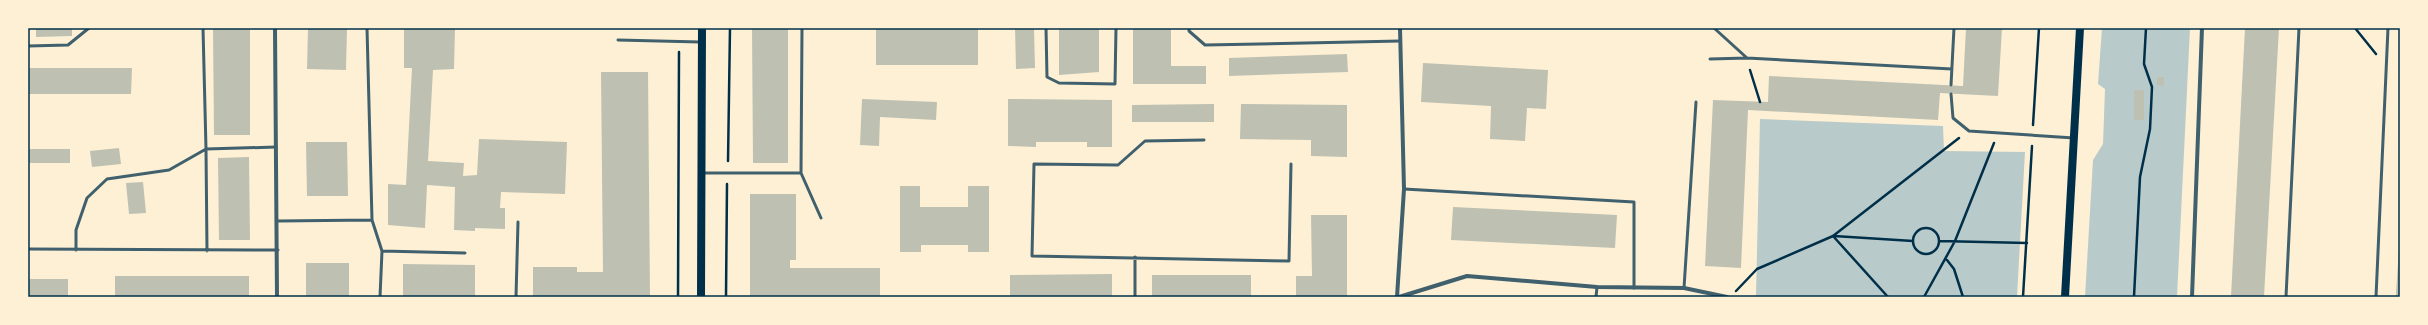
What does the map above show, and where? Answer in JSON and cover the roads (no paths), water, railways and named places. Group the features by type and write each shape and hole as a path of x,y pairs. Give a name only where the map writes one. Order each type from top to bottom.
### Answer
{"main road":[{"path":"701,297 702,28"},
{"path":"2065,297 2080,28"}],"street":[{"path":"276,28 276,147 278,221 277,297"},
{"path":"1400,28 1404,189 1398,297 1467,276 1597,287 1684,288 1727,297"},
{"path":"2192,297 2202,28"}],"lane":[{"path":"28,46 68,45 89,28"},
{"path":"203,28 207,251"},
{"path":"367,28 372,220 382,252 380,297"},
{"path":"802,28 801,173 821,218"},
{"path":"1046,28 1047,77 1059,83 1115,84 1116,28"},
{"path":"1189,28 1189,31 1205,45 1400,40"},
{"path":"1714,28 1747,58"},
{"path":"1951,85 1954,28"},
{"path":"2286,297 2299,28"},
{"path":"2376,297 2388,28"},
{"path":"618,40 702,42"},
{"path":"1710,60 1747,58 1952,69"},
{"path":"1951,94 1953,118 1969,131 2074,138"},
{"path":"1684,288 1696,102"},
{"path":"1204,140 1145,141 1118,165 1034,164 1032,256 1289,261 1291,164"},
{"path":"76,250 76,230 88,198 107,179 169,170 206,148 276,147"},
{"path":"702,173 801,173"},
{"path":"1404,189 1634,202 1634,288"},
{"path":"278,221 372,220"},
{"path":"516,297 518,222"},
{"path":"28,249 207,251 278,250"},
{"path":"382,252 465,253"},
{"path":"1135,257 1135,297"},
{"path":"1596,297 1597,287"}]}
